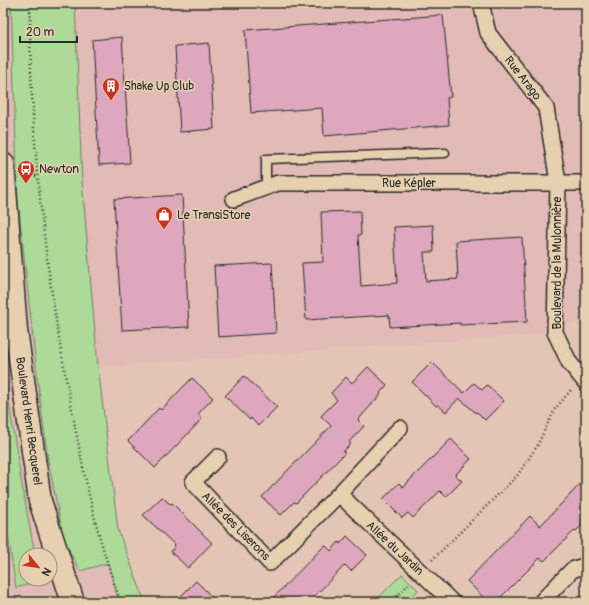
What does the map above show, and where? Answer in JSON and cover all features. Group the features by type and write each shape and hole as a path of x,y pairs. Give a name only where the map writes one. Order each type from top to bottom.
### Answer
{"main road":[{"name":"Boulevard Henri Becquerel","path":"3,164 16,330 40,501 73,602"}],"street":[{"name":"Rue Arago","path":"481,3 488,33 546,108 558,182"},
{"name":"Boulevard de la Mulonnière","path":"558,182 555,332 569,362 584,381"},
{"name":"Rue Képler","path":"234,199 278,183 586,183"},
{"path":"339,494 400,428"},
{"name":"Allée des Liserons","path":"218,458 193,482 270,563 339,494"},
{"name":"Allée du Jardin","path":"339,494 452,602"},
{"path":"541,602 572,570 586,565"}],"lane":[{"path":"266,187 266,159 445,153"}],"path":[{"path":"30,3 31,70 36,148 54,314 84,468 103,550 121,602"},
{"path":"391,602 517,476 537,446 555,409 584,381"}],"shaded area":[{"path":"3,3 586,3 586,320 533,335 98,367 118,530 145,602 3,602"}],"green space":[{"path":"11,3 75,3 82,182 98,367 118,530 145,602 119,602 108,563 80,571 64,540 48,460 37,376 18,201"},
{"path":"3,363 20,474 34,547 18,547 18,587 19,587 16,588 3,502"},
{"path":"402,574 418,590 407,602 374,602"}],"building":[{"path":"443,15 451,97 447,98 449,125 324,136 322,108 251,113 245,30"},
{"name":"Shake Up Club","path":"122,37 130,163 99,165 92,40"},
{"path":"209,43 214,129 180,132 175,46"},
{"path":"182,195 189,327 122,330 114,199"},
{"path":"360,211 361,235 358,235 361,286 397,283 394,227 433,225 434,252 424,252 426,281 458,279 456,241 522,237 527,322 460,325 460,323 390,327 389,315 306,320 302,263 323,262 321,212"},
{"path":"272,263 276,333 218,337 214,266"},
{"path":"432,362 464,393 474,383 482,390 487,385 504,401 485,420 459,398 446,412 438,405 436,406 412,382"},
{"path":"368,367 387,385 358,420 364,426 349,442 351,444 343,452 345,453 296,503 294,502 281,515 262,497 331,426 321,416 337,400 331,393 346,377 352,383"},
{"path":"244,376 277,407 258,426 251,418 250,420 225,396"},
{"path":"192,378 213,398 198,414 202,419 155,468 128,441 159,408 161,410"},
{"path":"451,439 471,459 455,475 462,481 446,497 440,491 413,518 408,513 402,518 383,499 399,483 403,487"},
{"path":"586,478 586,521 544,561 540,558 496,602 488,602 467,581 530,516 540,526"},
{"path":"162,497 170,504 172,503 212,543 188,568 171,552 175,545 143,515"},
{"path":"347,536 367,555 351,571 345,565 309,602 269,602 325,545 331,551"},
{"path":"196,581 217,602 175,602"}],"place":[{"name":"Shake Up Club","path":"111,101"},
{"name":"Newton","path":"26,184"},
{"name":"Le TransiStore","path":"164,230"}]}
